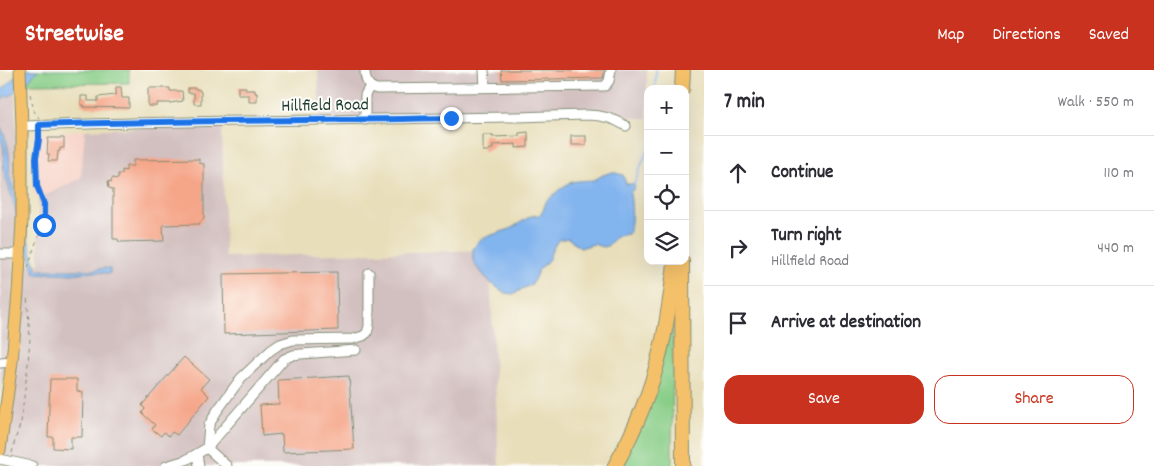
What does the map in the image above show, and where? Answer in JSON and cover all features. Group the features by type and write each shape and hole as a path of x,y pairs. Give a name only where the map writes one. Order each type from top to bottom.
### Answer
{"highway":[{"path":"682,85 683,70"},
{"path":"615,466 640,418 651,386 661,351 675,265"},
{"path":"682,265 683,466"}],"main road":[{"path":"0,450 6,362 18,292 22,221 22,126 26,95 20,70"}],"street":[{"path":"364,70 365,78 370,86 376,89 605,86 609,81 610,70"},
{"path":"484,70 485,87"},
{"path":"365,120 365,94 370,86"},
{"name":"Hillfield Road","path":"22,126 587,115 607,116 618,120 626,126"},
{"path":"0,254 20,254"},
{"path":"207,448 209,425 216,411 241,378 271,350 280,344 293,340 353,338 363,336 367,332 369,326 369,273"},
{"path":"166,466 186,460 207,448 284,359 301,354 356,350"},
{"path":"207,448 227,466"},
{"path":"197,454 199,466"},
{"path":"0,459 32,466"}],"path":[{"path":"26,95 39,118 39,139 36,158 37,186 44,204 44,225 35,245 28,270"},
{"path":"10,462 21,422 28,364 30,338 27,295"}],"shaded area":[{"path":"318,70 647,70 647,85 644,85 644,119 590,113 320,118"},
{"path":"15,92 18,197 10,334 0,393 0,101"},
{"path":"222,124 225,257 489,250 499,466 2,466 10,428 27,265 39,264 38,199 81,178 85,130"},
{"path":"85,130 81,178 38,199 34,194 35,134"}],"green space":[{"path":"29,70 129,70 129,83 27,84"},
{"path":"673,327 672,466 621,466"}],"water":[{"path":"22,70 38,70 10,96 6,96 0,101 0,92"},
{"path":"0,126 8,150 9,174 37,270 92,270 105,268 110,269 110,273 35,274 4,171 4,149 0,136"},
{"path":"612,172 623,175 626,184 634,184 635,187 630,193 632,214 628,234 617,236 608,246 604,247 594,244 580,248 568,238 558,240 549,259 538,271 532,284 513,294 505,293 491,283 475,265 473,249 483,238 510,229 531,216 539,215 543,211 546,202 569,183 594,180"}],"building":[{"path":"501,70 604,70 604,75 603,78 502,80"},
{"path":"116,87 121,87 122,98 129,98 129,108 84,107 84,105 81,105 81,96 88,96 88,101 98,101 98,97 116,95"},
{"path":"238,87 246,87 246,90 255,90 257,102 249,102 249,95 238,95"},
{"path":"148,88 170,88 170,91 182,91 183,101 157,103 157,106 148,106"},
{"path":"188,88 200,90 201,104 194,104 194,93 188,93"},
{"path":"528,132 528,147 516,148 516,144 493,145 493,149 483,151 483,135 492,135 492,137 519,136 519,133"},
{"path":"571,136 586,136 586,145 571,145"},
{"path":"48,138 64,138 64,148 60,148 60,151 58,151 57,161 48,161"},
{"path":"199,159 199,163 204,164 204,218 199,224 163,225 164,241 119,242 118,239 113,239 113,189 109,188 108,181 111,182 112,178 118,179 118,174 122,174 122,170 126,171 126,166 133,166 133,160"},
{"path":"337,272 338,330 224,334 223,274"},
{"path":"184,357 209,379 201,388 209,396 177,435 172,432 169,436 164,432 161,436 152,429 155,425 142,413 145,409 142,405"},
{"path":"349,376 354,449 283,452 282,434 262,436 260,405 279,404 278,380"},
{"path":"50,379 77,379 77,391 83,392 82,437 71,437 71,449 53,448 53,437 48,437"}],"waterway":[{"path":"655,85 656,70"},
{"path":"634,184 644,158"}],"route":[{"path":"44,225 44,204 37,186 36,158 39,125 451,118"}]}
